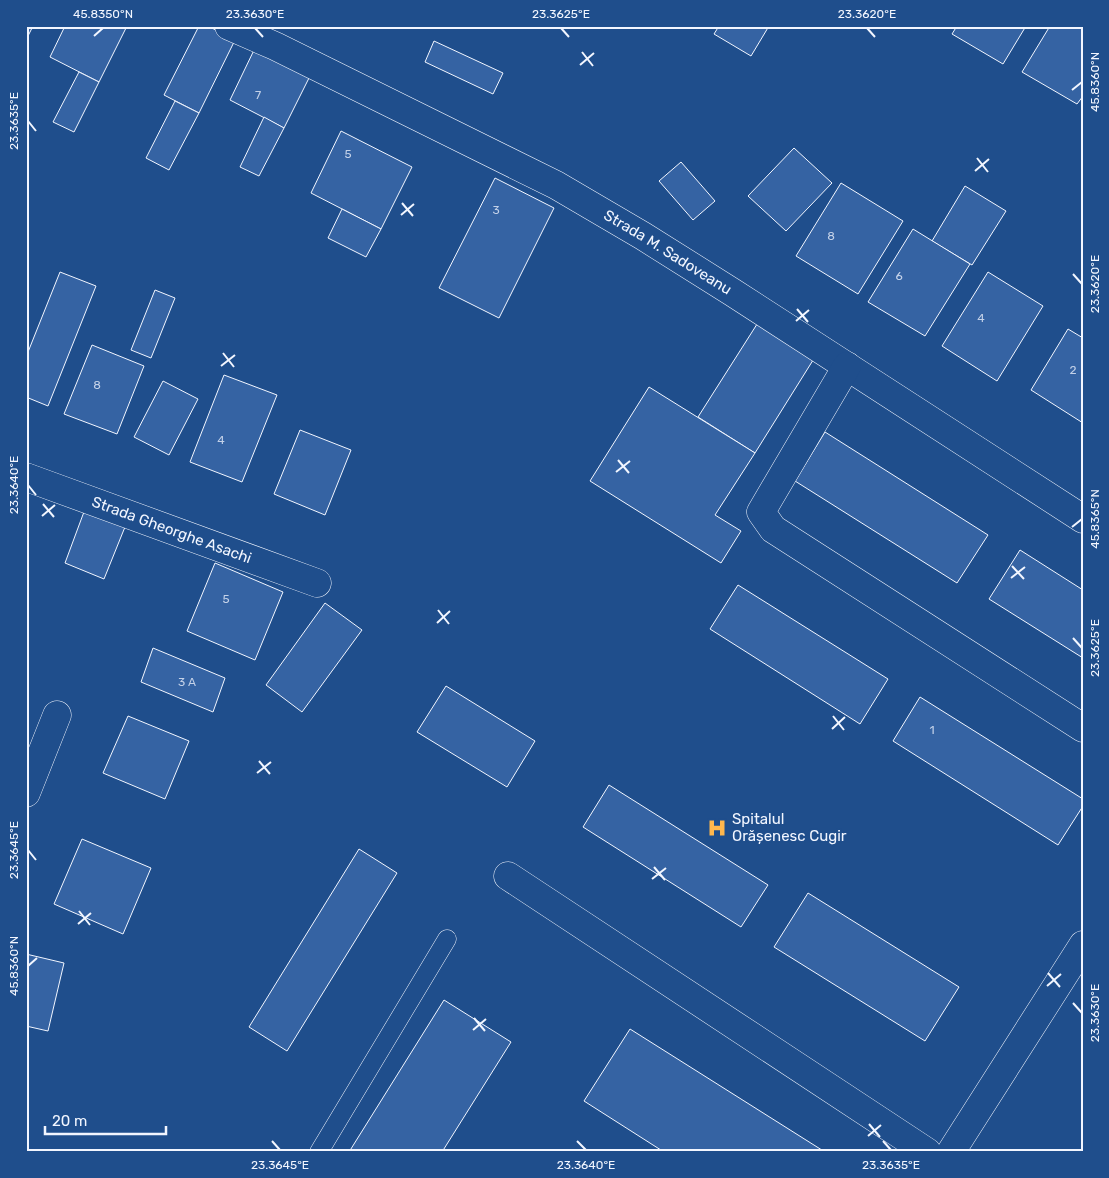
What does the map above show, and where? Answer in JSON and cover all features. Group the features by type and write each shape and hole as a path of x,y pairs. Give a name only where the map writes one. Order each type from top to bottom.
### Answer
{"street":[{"name":"Strada M. Sadoveanu","path":"229,26 556,185 643,236 1083,519"},
{"path":"847,366 761,512 773,529 1083,728"},
{"name":"Strada Gheorghe Asachi","path":"26,477 317,583"},
{"path":"26,793 57,716"},
{"path":"508,876 927,1152"},
{"path":"951,1152 1083,945"}],"lane":[{"path":"319,1152 447,939"}],"building":[{"path":"26,26 33,26 26,40"},
{"path":"65,26 127,26 99,82 50,57"},
{"path":"199,26 208,26 235,40 199,113 164,95"},
{"path":"719,26 769,26 751,56 714,34"},
{"path":"957,26 1026,26 1003,64 952,34"},
{"path":"1050,26 1083,26 1083,96 1077,104 1022,72"},
{"path":"434,41 503,73 493,94 425,62"},
{"path":"255,48 310,76 284,128 230,100"},
{"path":"79,72 99,82 74,132 53,122"},
{"path":"175,101 199,113 169,170 146,158"},
{"path":"264,117 284,128 259,176 240,167"},
{"path":"341,131 412,167 381,229 311,193"},
{"path":"794,148 832,183 786,231 748,196"},
{"path":"681,162 715,201 693,220 659,181"},
{"path":"495,178 554,208 499,318 439,288"},
{"path":"841,183 903,221 858,294 796,256"},
{"path":"965,186 1006,211 972,265 932,241"},
{"path":"342,209 381,229 366,257 328,238"},
{"path":"913,229 970,264 925,336 868,302"},
{"path":"60,272 96,286 48,406 26,397 26,357"},
{"path":"988,272 1043,306 997,381 942,346"},
{"path":"155,290 175,298 151,358 131,350"},
{"path":"759,321 815,357 755,453 698,417"},
{"path":"1068,329 1083,338 1083,423 1031,390"},
{"path":"92,345 144,366 117,434 64,414"},
{"path":"224,375 277,395 242,482 190,462"},
{"path":"163,381 198,399 169,455 134,437"},
{"path":"649,387 755,453 715,515 741,531 721,563 590,481"},
{"path":"300,430 351,450 325,515 274,494"},
{"path":"825,432 988,535 957,583 795,481"},
{"path":"88,501 129,517 104,579 65,563"},
{"path":"1020,550 1083,590 1083,658 989,599"},
{"path":"215,563 283,592 255,660 187,631"},
{"path":"738,585 888,679 860,724 710,629"},
{"path":"325,603 362,630 302,712 266,685"},
{"path":"153,648 225,678 213,712 141,682"},
{"path":"446,686 535,741 507,787 417,732"},
{"path":"920,697 1083,799 1083,806 1058,845 893,741"},
{"path":"128,716 189,741 165,799 103,773"},
{"path":"609,785 768,885 741,927 583,827"},
{"path":"82,839 151,868 123,934 54,904"},
{"path":"359,849 397,873 287,1051 249,1027"},
{"path":"808,893 959,987 925,1041 774,947"},
{"path":"26,954 64,963 48,1031 26,1026"},
{"path":"444,1000 511,1042 442,1152 349,1152"},
{"path":"630,1029 825,1152 664,1152 584,1101"}],"place":[{"name":"Spitalul Orășenesc Cugir","path":"717,828"}]}
